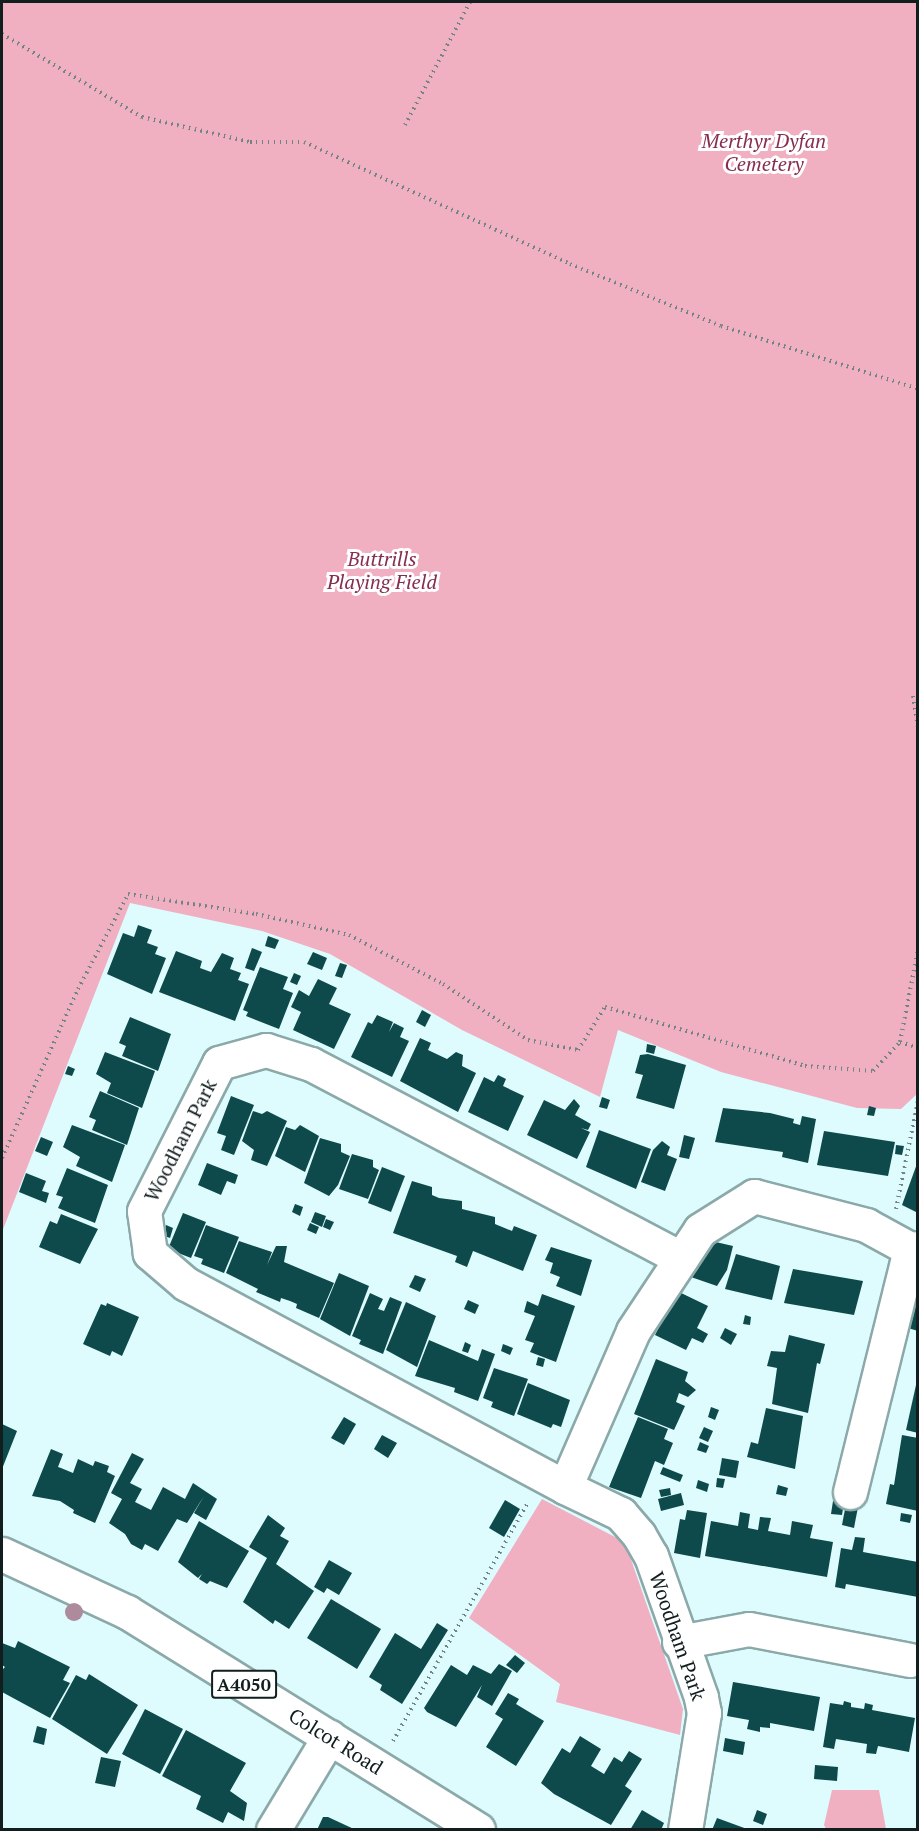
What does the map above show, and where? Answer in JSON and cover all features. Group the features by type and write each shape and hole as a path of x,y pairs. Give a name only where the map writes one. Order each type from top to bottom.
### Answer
{"street":[{"name":"Woodham Park","path":"681,1258 311,1064 266,1050 219,1063 144,1211 150,1253 186,1284 554,1481 621,1514 639,1535 651,1556 704,1713 685,1830"},
{"path":"554,1481 633,1331 700,1230 754,1196 866,1225 906,1245 850,1492"},
{"name":"Colcot Road","path":"2,1554 127,1612 478,1830"},
{"path":"680,1642 749,1629 910,1660"},
{"path":"273,1830 329,1737"}],"path":[{"path":"405,125 470,2"},
{"path":"2,34 142,117 250,142 304,142 570,264 721,326 918,389"},
{"path":"918,694 913,696 918,729"},
{"path":"2,1158 78,989 128,894 256,914 349,935 443,984 528,1040 578,1050 605,1007 805,1066 873,1071 900,1042 918,949"},
{"path":"900,1042 918,1048"},
{"path":"906,1245 918,1101"},
{"path":"377,1767 554,1481"}],"green space":[{"name":"Buttrills Playing Field","path":"2,2 917,2 917,1094 901,1109 857,1108 721,1072 618,1030 600,1097 462,1030 330,954 262,931 130,903 2,1232"},
{"path":"542,1499 617,1538 627,1548 683,1709 680,1735 556,1702 560,1684 469,1618"},
{"path":"832,1790 879,1790 886,1829 826,1829 824,1825"}],"building":[{"path":"138,925 152,930 147,943 158,947 155,954 166,958 152,994 107,974 123,933 134,937"},
{"path":"268,936 279,940 275,949 265,946"},
{"path":"252,948 262,952 254,971 245,968"},
{"path":"176,951 202,961 200,968 211,972 222,953 234,958 230,969 241,973 238,980 249,984 235,1021 159,992"},
{"path":"313,952 327,958 322,970 307,964"},
{"path":"340,963 347,965 342,978 335,976"},
{"path":"260,967 288,977 283,989 293,993 279,1029 246,1016 248,1012 243,1010"},
{"path":"294,973 301,976 297,985 290,982"},
{"path":"318,979 337,988 329,1004 351,1014 334,1049 293,1030 301,1012 291,1007 299,990 309,996"},
{"path":"422,1010 431,1015 425,1027 416,1022"},
{"path":"377,1015 393,1022 389,1032 394,1023 404,1028 400,1037 409,1041 392,1077 351,1057 368,1022 372,1024"},
{"path":"130,1017 171,1034 158,1071 122,1056 126,1046 119,1043"},
{"path":"420,1038 431,1043 428,1050 447,1059 456,1052 463,1055 462,1066 476,1073 458,1112 400,1081"},
{"path":"647,1044 656,1046 654,1054 646,1052"},
{"path":"105,1052 155,1071 142,1108 107,1093 111,1083 96,1074"},
{"path":"648,1054 686,1065 674,1109 636,1098 643,1075 635,1073 640,1055"},
{"path":"68,1066 75,1069 72,1076 65,1074"},
{"path":"498,1075 506,1079 503,1086 524,1096 508,1131 468,1112 484,1077 494,1082"},
{"path":"100,1091 139,1108 127,1145 92,1130 96,1120 89,1117"},
{"path":"231,1096 254,1105 234,1155 221,1150 226,1136 217,1133"},
{"path":"602,1097 610,1100 607,1109 599,1107"},
{"path":"574,1099 580,1106 575,1115 591,1124 588,1130 581,1128 590,1132 577,1159 527,1135 544,1100 565,1110"},
{"path":"869,1106 876,1108 874,1116 867,1115"},
{"path":"723,1108 770,1113 794,1119 793,1123 800,1125 802,1116 816,1119 808,1163 782,1157 783,1152 715,1142"},
{"path":"253,1111 262,1114 267,1111 287,1121 267,1166 251,1160 254,1150 242,1141"},
{"path":"72,1125 125,1145 112,1182 76,1166 80,1157 63,1147"},
{"path":"300,1125 319,1136 305,1172 275,1156 286,1127 295,1130"},
{"path":"599,1130 651,1149 636,1189 586,1167"},
{"path":"824,1131 895,1142 888,1176 817,1165"},
{"path":"684,1135 695,1138 689,1159 679,1157"},
{"path":"41,1137 53,1142 47,1156 35,1151"},
{"path":"320,1138 341,1144 341,1152 350,1156 338,1185 329,1196 304,1183"},
{"path":"662,1141 670,1147 667,1155 677,1159 665,1191 641,1182 653,1150"},
{"path":"896,1145 904,1146 902,1155 895,1154"},
{"path":"352,1154 373,1160 373,1167 379,1170 368,1199 339,1189"},
{"path":"918,1161 918,1213 902,1205"},
{"path":"207,1163 238,1175 235,1184 227,1181 221,1195 198,1185"},
{"path":"382,1167 405,1176 391,1212 368,1203"},
{"path":"67,1168 108,1185 95,1223 58,1208 63,1197 56,1195"},
{"path":"26,1173 46,1181 42,1191 49,1193 46,1203 19,1192"},
{"path":"412,1181 432,1187 432,1195 439,1198 462,1201 462,1209 495,1217 495,1224 512,1231 514,1226 537,1235 523,1271 473,1251 467,1267 455,1262 457,1256 393,1233"},
{"path":"295,1204 303,1207 300,1216 292,1212"},
{"path":"315,1212 326,1216 322,1227 311,1222"},
{"path":"183,1213 206,1222 191,1258 168,1249"},
{"path":"61,1214 98,1229 80,1264 39,1247 50,1221 57,1224"},
{"path":"326,1219 334,1222 330,1230 323,1227"},
{"path":"310,1223 319,1227 316,1234 307,1230"},
{"path":"166,1225 173,1228 170,1238 162,1235"},
{"path":"206,1225 239,1237 224,1273 201,1264 203,1259 194,1256"},
{"path":"707,1240 733,1246 727,1270 717,1286 688,1276"},
{"path":"239,1241 272,1252 267,1265 276,1246 287,1246 284,1262 334,1283 319,1318 296,1308 297,1304 290,1301 281,1298 280,1302 256,1292 258,1289 226,1273"},
{"path":"551,1247 592,1260 581,1296 556,1286 560,1277 550,1273 553,1263 545,1260"},
{"path":"736,1254 780,1266 772,1300 725,1289"},
{"path":"793,1269 863,1281 854,1315 784,1303"},
{"path":"339,1273 369,1286 350,1336 320,1319"},
{"path":"415,1275 426,1279 420,1292 409,1287"},
{"path":"677,1291 708,1306 697,1328 708,1334 703,1343 692,1338 686,1350 655,1335"},
{"path":"370,1293 383,1299 378,1309 384,1311 390,1297 402,1302 383,1354 359,1344 361,1340 352,1336"},
{"path":"542,1294 575,1306 556,1362 530,1352 534,1343 525,1340 535,1316 524,1312 527,1301 538,1306"},
{"path":"918,1294 918,1331 908,1328"},
{"path":"468,1300 479,1305 475,1314 464,1309"},
{"path":"406,1302 436,1316 417,1367 386,1350"},
{"path":"107,1303 139,1317 122,1356 112,1351 110,1356 83,1344 101,1304 106,1306"},
{"path":"745,1315 751,1317 750,1325 743,1324"},
{"path":"725,1328 737,1334 731,1345 720,1338"},
{"path":"789,1335 825,1344 820,1364 817,1363 808,1413 772,1404 777,1368 767,1366 771,1351 785,1352"},
{"path":"429,1340 478,1361 482,1349 495,1354 478,1401 454,1392 455,1388 415,1376"},
{"path":"465,1342 471,1345 468,1353 462,1351"},
{"path":"503,1344 513,1348 510,1355 501,1351"},
{"path":"538,1357 545,1359 543,1367 536,1365"},
{"path":"656,1359 688,1372 685,1381 696,1390 688,1397 679,1393 676,1402 685,1406 674,1430 634,1414"},
{"path":"494,1368 528,1379 514,1416 491,1407 493,1402 483,1398"},
{"path":"918,1376 918,1433 906,1430"},
{"path":"528,1383 570,1400 561,1427 553,1424 551,1428 517,1414"},
{"path":"711,1407 719,1410 715,1420 708,1417"},
{"path":"766,1408 803,1416 795,1469 747,1457 751,1442 758,1444"},
{"path":"344,1417 356,1424 344,1445 331,1438"},
{"path":"638,1417 668,1429 664,1439 673,1443 664,1465 655,1461 641,1498 609,1487"},
{"path":"2,1424 17,1431 2,1469"},
{"path":"704,1427 713,1431 708,1442 699,1438"},
{"path":"382,1435 397,1443 388,1458 374,1449"},
{"path":"902,1435 918,1438 918,1511 886,1504 890,1484 894,1485"},
{"path":"700,1442 709,1446 706,1453 697,1450"},
{"path":"51,1449 63,1454 58,1467 73,1473 78,1459 93,1466 95,1461 109,1466 107,1472 115,1476 95,1523 73,1513 74,1510 60,1501 32,1496"},
{"path":"132,1453 144,1459 130,1483 142,1489 135,1502 151,1510 163,1487 185,1499 193,1483 217,1499 206,1520 194,1513 204,1496 187,1523 177,1519 158,1551 145,1544 142,1550 131,1544 125,1534 109,1523 122,1499 111,1493"},
{"path":"722,1458 739,1461 736,1478 719,1475"},
{"path":"663,1467 683,1475 680,1482 660,1474"},
{"path":"717,1478 725,1479 723,1488 716,1487"},
{"path":"698,1480 709,1484 707,1492 696,1488"},
{"path":"778,1485 788,1488 786,1496 776,1494"},
{"path":"670,1488 671,1495 661,1497 659,1490"},
{"path":"681,1493 684,1505 661,1511 658,1499"},
{"path":"505,1500 520,1509 504,1537 489,1528"},
{"path":"833,1501 844,1502 842,1515 831,1514"},
{"path":"846,1504 858,1507 854,1528 842,1525"},
{"path":"687,1510 707,1513 700,1558 674,1553 680,1519 685,1520"},
{"path":"740,1512 750,1514 748,1528 758,1530 760,1517 771,1518 768,1531 790,1535 792,1521 813,1525 810,1538 833,1542 827,1577 705,1556 711,1521 738,1526"},
{"path":"901,1513 912,1515 910,1523 900,1521"},
{"path":"268,1515 285,1528 280,1536 289,1541 276,1564 314,1591 289,1629 275,1620 273,1624 243,1602 267,1558 249,1547"},
{"path":"199,1521 249,1551 227,1588 210,1581 207,1584 199,1579 202,1574 198,1578 178,1562"},
{"path":"855,1537 865,1538 863,1552 918,1562 918,1597 846,1584 845,1589 835,1587 841,1548 852,1550"},
{"path":"329,1560 352,1573 339,1595 327,1588 324,1593 314,1587"},
{"path":"331,1599 381,1629 357,1669 307,1638"},
{"path":"437,1623 448,1630 402,1704 380,1690 382,1685 369,1677 395,1633 421,1649"},
{"path":"18,1641 70,1667 63,1680 70,1683 50,1718 2,1692 2,1670 5,1667 2,1665 2,1643 15,1648"},
{"path":"515,1655 525,1663 517,1673 506,1665"},
{"path":"499,1664 512,1671 492,1706 477,1697 482,1685 456,1727 427,1712 424,1708 451,1665 467,1675 473,1665 491,1674"},
{"path":"89,1674 138,1705 107,1754 52,1719 76,1675 86,1680"},
{"path":"733,1682 820,1697 814,1731 770,1723 770,1728 760,1727 760,1732 747,1729 749,1720 727,1716"},
{"path":"508,1693 519,1699 516,1704 544,1721 516,1766 486,1747 503,1719 495,1714"},
{"path":"844,1701 851,1703 851,1707 864,1709 865,1703 873,1705 872,1710 915,1718 909,1752 878,1746 876,1754 866,1753 867,1744 836,1739 834,1749 823,1747 830,1703 843,1705"},
{"path":"145,1709 183,1729 160,1774 122,1754"},
{"path":"37,1726 47,1729 44,1745 33,1742"},
{"path":"186,1730 246,1763 230,1791 247,1803 244,1821 228,1812 223,1823 196,1809 201,1796 162,1776"},
{"path":"580,1736 601,1749 591,1766 604,1774 614,1757 622,1762 629,1751 642,1759 625,1786 632,1791 611,1825 554,1794 541,1783 562,1748 570,1753"},
{"path":"725,1738 745,1742 743,1755 723,1751"},
{"path":"101,1757 121,1761 115,1787 95,1783"},
{"path":"815,1765 838,1767 837,1781 814,1779"},
{"path":"642,1810 664,1823 661,1830 630,1830"},
{"path":"757,1810 767,1814 763,1825 753,1821"},
{"path":"323,1817 328,1817 356,1830 317,1830"},
{"path":"717,1818 747,1829 747,1830 712,1830"}],"park label":[{"name":"Merthyr Dyfan Cemetery","path":"764,152"}]}
